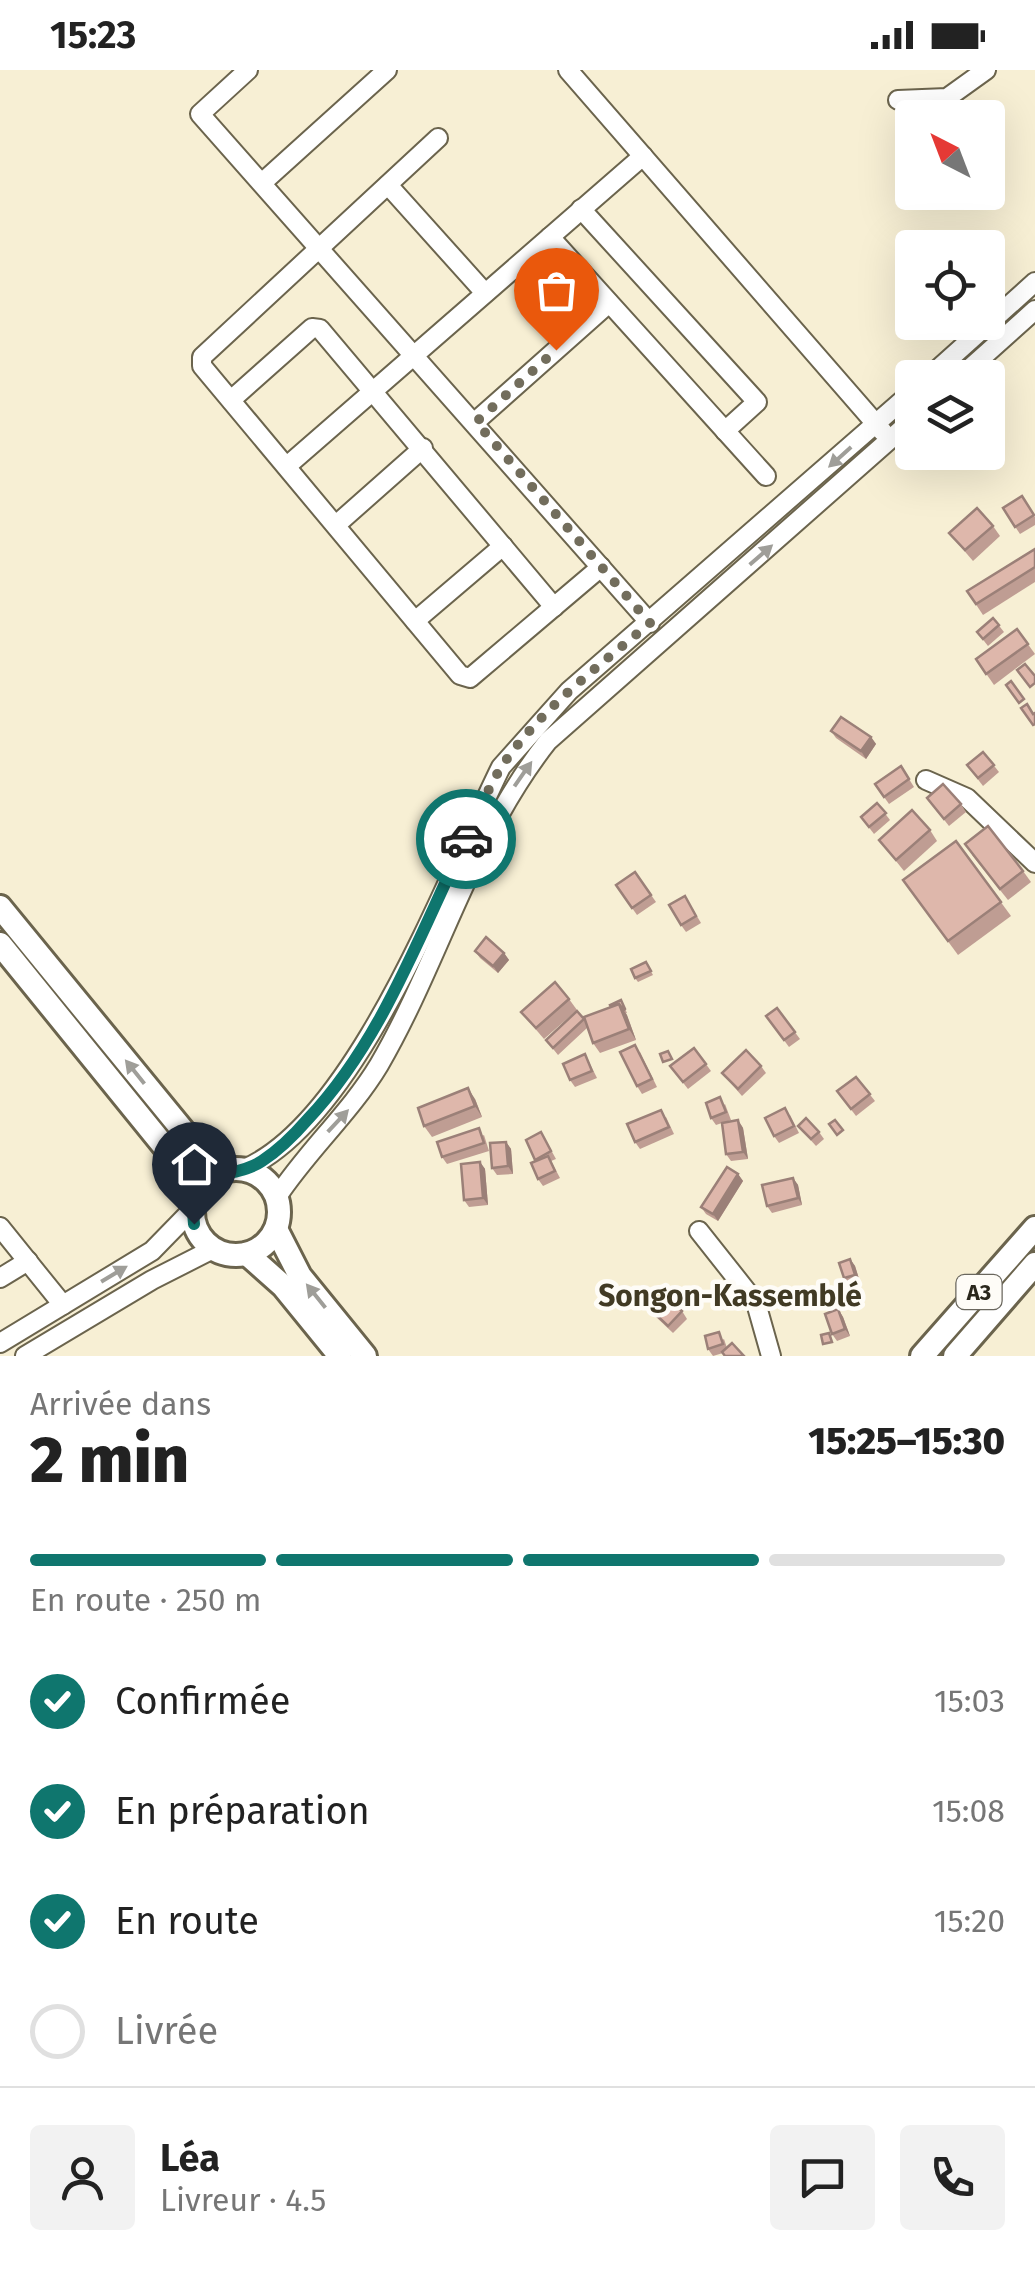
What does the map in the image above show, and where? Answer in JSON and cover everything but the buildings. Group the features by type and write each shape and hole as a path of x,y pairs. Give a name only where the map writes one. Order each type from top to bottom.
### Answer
{"main road":[{"path":"0,907 199,1150 233,1170 258,1174 276,1197 276,1230 300,1276 365,1356"},
{"path":"0,944 172,1156 194,1204 199,1236 213,1249 234,1256 259,1249 276,1230"},
{"path":"194,1204 203,1184 233,1170"},
{"name":"A3","path":"922,1356 1035,1228"},
{"path":"247,1254 283,1286 340,1356"},
{"name":"A3","path":"954,1356 1035,1264"}],"street":[{"path":"248,70 200,114 650,623"},
{"path":"262,182 387,70"},
{"path":"568,70 890,440"},
{"path":"898,100 947,98 986,70"},
{"path":"438,138 202,358 202,366 460,675 470,678 601,567"},
{"path":"288,466 642,156"},
{"path":"388,185 485,293"},
{"path":"582,209 757,402 725,430"},
{"path":"550,237 766,476"},
{"path":"948,360 1035,282"},
{"path":"476,422 609,302"},
{"path":"980,360 1035,310"},
{"path":"231,400 312,328 320,329 554,607"},
{"path":"233,1170 279,1147 343,1080 372,1034 501,767 521,740 570,691 895,407"},
{"path":"276,1197 300,1162 350,1108 380,1064 504,803 548,741 895,435"},
{"path":"336,525 423,448"},
{"path":"415,622 503,546"},
{"path":"926,780 967,798 1035,862"},
{"path":"0,1342 152,1251 194,1204"},
{"path":"0,1227 63,1304"},
{"path":"699,1230 756,1303 771,1356"},
{"path":"24,1356 213,1249"},
{"path":"0,1278 28,1261"}],"way so far":[{"path":"466,839 501,767 521,740 570,691 650,623 476,422 556,350"}],"district":[{"name":"Songon-Kassemblé","path":"730,1296"}],"route":[{"path":"194,1224 192,1210 203,1184 214,1174 261,1162 343,1080 372,1034 466,839"}]}
